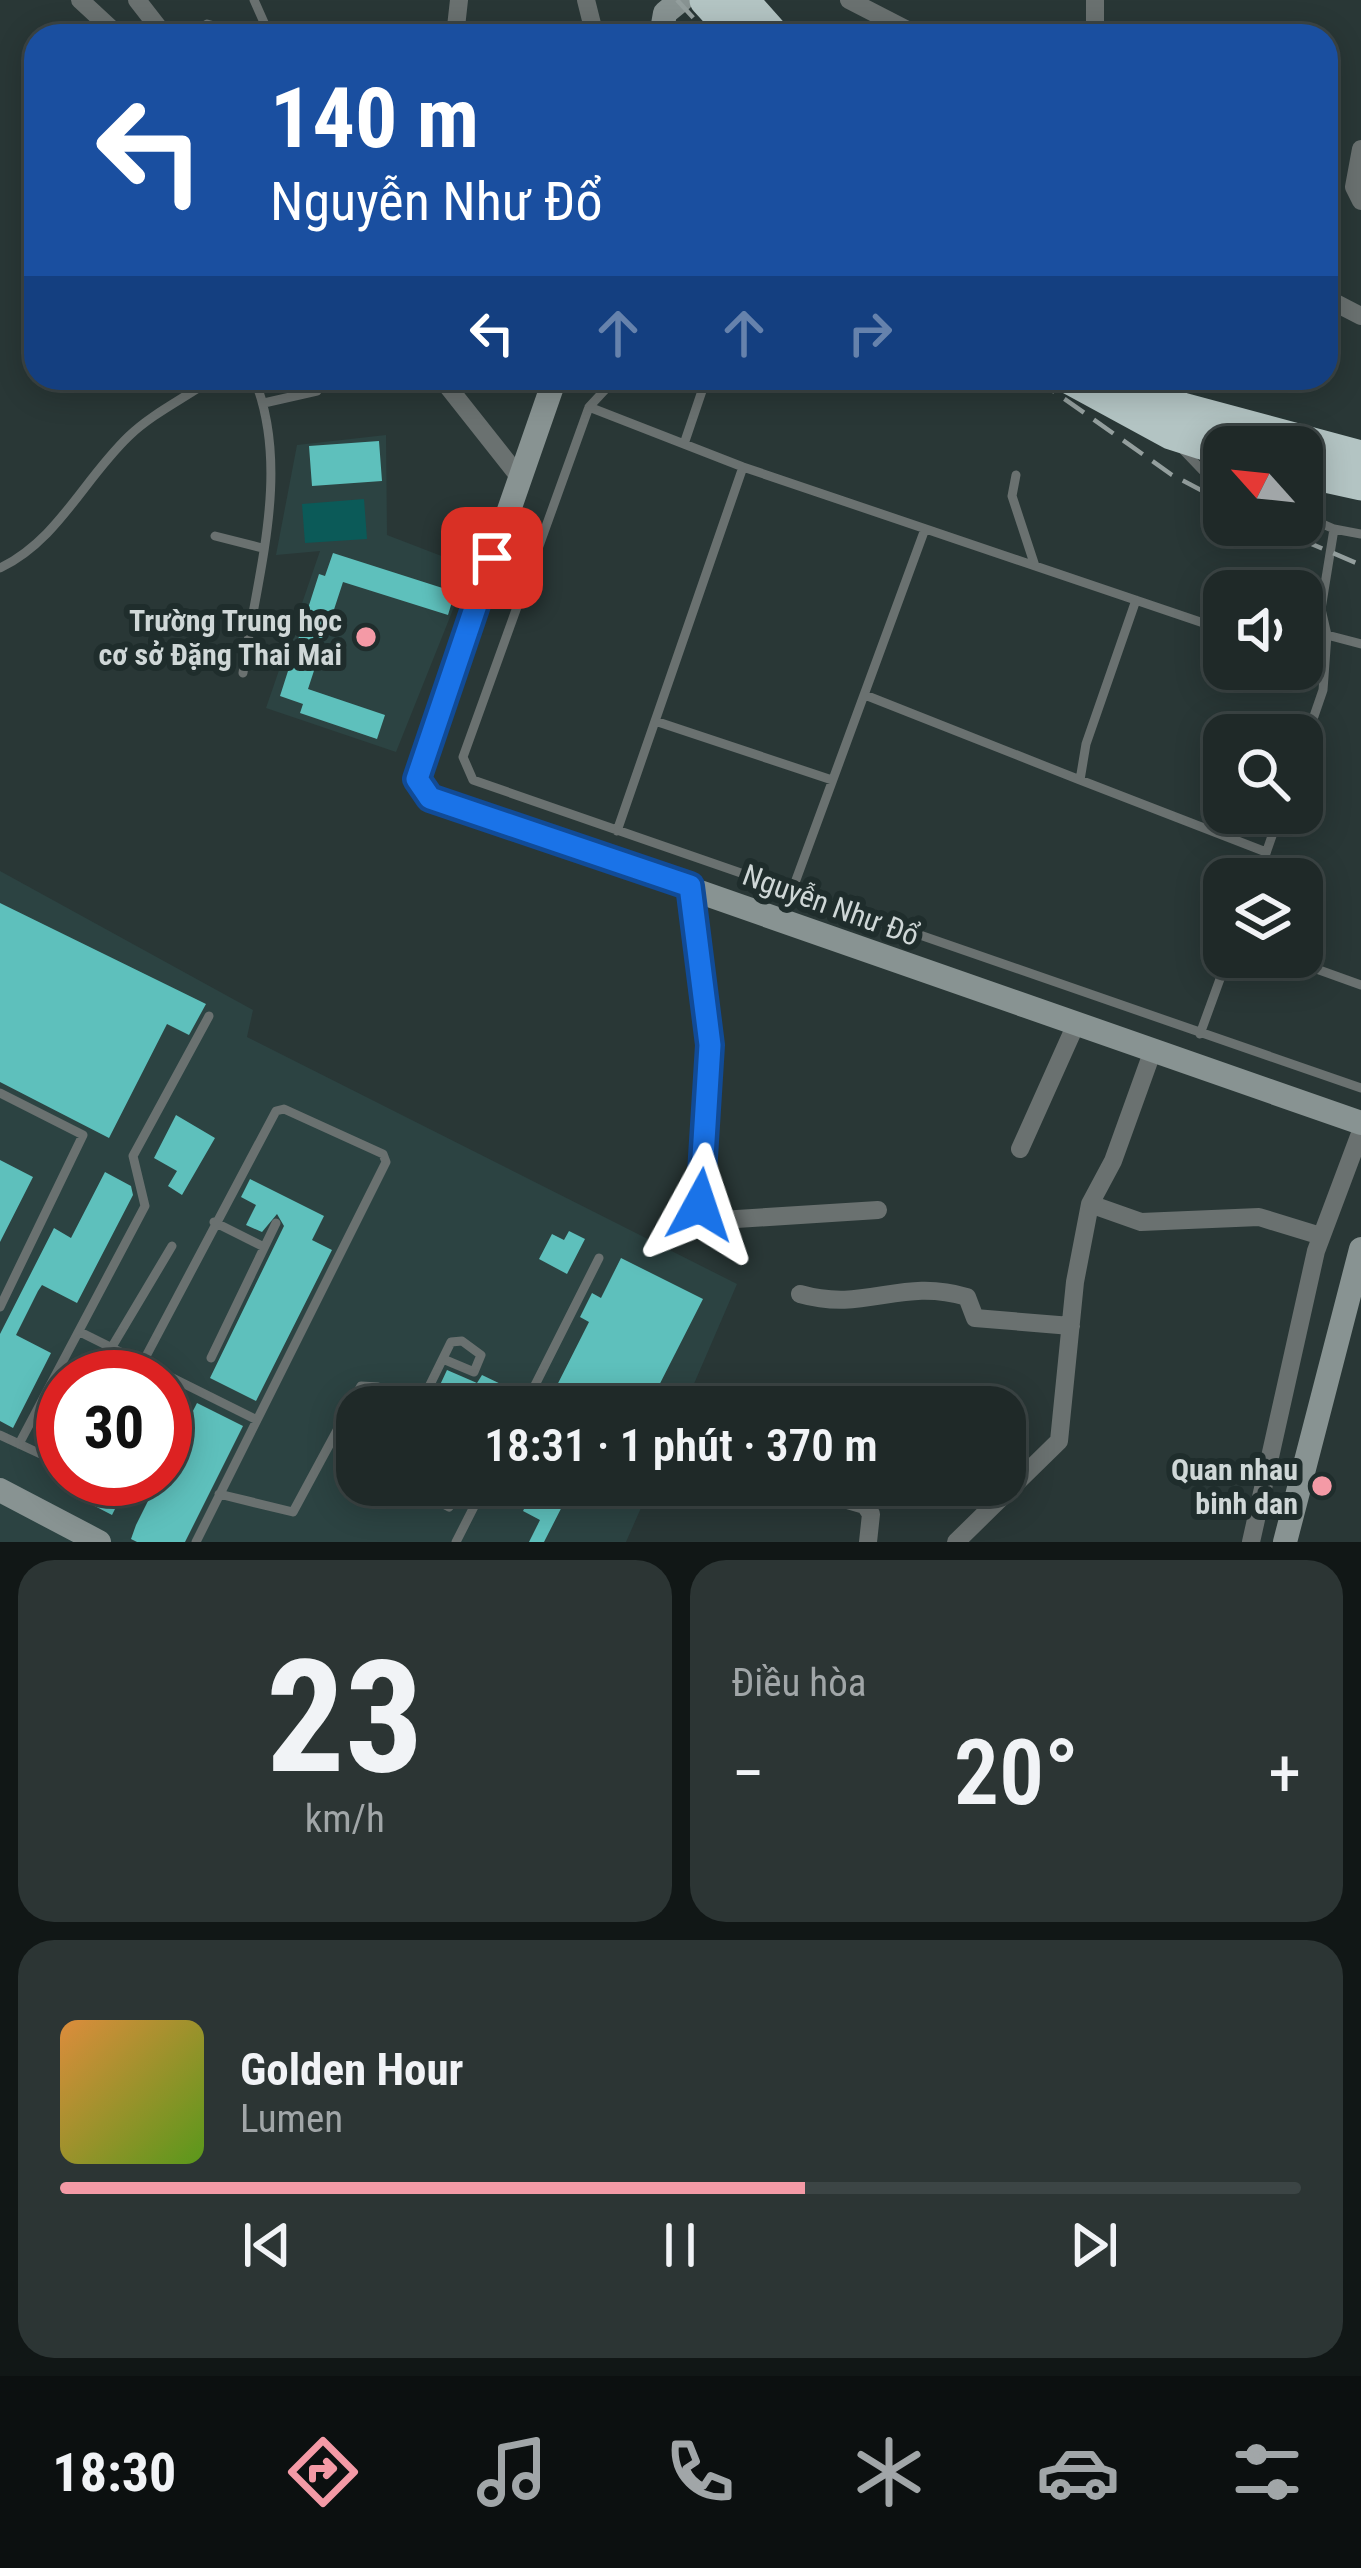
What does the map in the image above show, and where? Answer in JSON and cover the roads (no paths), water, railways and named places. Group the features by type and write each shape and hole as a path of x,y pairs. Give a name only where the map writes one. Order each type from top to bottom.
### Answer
{"highway":[{"path":"706,0 758,18"},
{"path":"1100,390 1203,437"},
{"path":"1140,390 1176,421 1361,457"},
{"path":"1323,476 1361,484"}],"street":[{"path":"80,0 106,24"},
{"path":"137,0 156,24"},
{"path":"662,24 681,0"},
{"path":"849,0 896,24"},
{"path":"1361,149 1354,187 1361,201"},
{"path":"450,390 520,478"},
{"name":"Nguyễn Như Đổ","path":"551,390 417,779 430,798 690,886 1361,1127"},
{"path":"690,886 710,1045 702,1212 721,1220 878,1210"},
{"path":"1020,1149 1076,1024"},
{"path":"956,1542 1058,1441 1090,1204 1113,1161 1153,1050"},
{"path":"1251,1542 1321,1236 1361,1127"},
{"path":"1090,1204 1142,1222 1259,1217 1321,1236"},
{"path":"1286,1542 1361,1249"},
{"path":"800,1294 843,1304 904,1289 935,1289 967,1297 976,1318 1071,1326"},
{"path":"0,1490 60,1533 99,1542"},
{"path":"866,1506 871,1514 868,1542"}],"lane":[{"path":"0,568 54,531 76,492 130,434 195,390"},
{"path":"243,673 262,548 272,429 259,390"},
{"path":"264,403 318,390"},
{"path":"605,390 589,407 464,757 472,780 1361,1088"},
{"path":"684,444 702,390"},
{"path":"589,407 925,530 1203,623"},
{"path":"1176,421 1203,471"},
{"path":"617,831 743,466"},
{"path":"1016,475 1012,496 1035,566"},
{"path":"1323,524 1361,535"},
{"path":"1315,714 1323,690 1327,635 1321,609 1334,529"},
{"path":"782,919 925,530"},
{"path":"215,536 262,548"},
{"path":"1080,780 1086,744 1136,600"},
{"path":"1323,636 1361,644"},
{"path":"865,695 1266,852"},
{"path":"655,721 832,781"},
{"path":"1264,858 1272,834"},
{"path":"1323,972 1361,985"},
{"path":"1200,1034 1220,978"},
{"path":"19,1444 145,1206 133,1156 208,1016"},
{"path":"0,1093 83,1135 0,1307"},
{"path":"149,1350 276,1111 284,1109 383,1154 386,1162 196,1542"},
{"path":"214,1222 264,1247"},
{"path":"211,1358 276,1223"},
{"path":"109,1350 172,1246"},
{"path":"535,1386 599,1258"},
{"path":"80,1332 117,1350"},
{"path":"429,1386 443,1359"},
{"path":"192,1387 255,1419"},
{"path":"219,1494 293,1512 336,1432"},
{"path":"0,1435 36,1452"},
{"path":"456,1542 474,1506"}],"railway":[{"path":"677,0 699,24"},
{"path":"1052,390 1172,475 1203,491"},
{"path":"1316,546 1361,565"}],"place":[{"name":"Trường Trung học cơ sở Đặng Thai Mai","path":"366,637"},
{"name":"Quan nhau binh dan","path":"1322,1486"}]}
